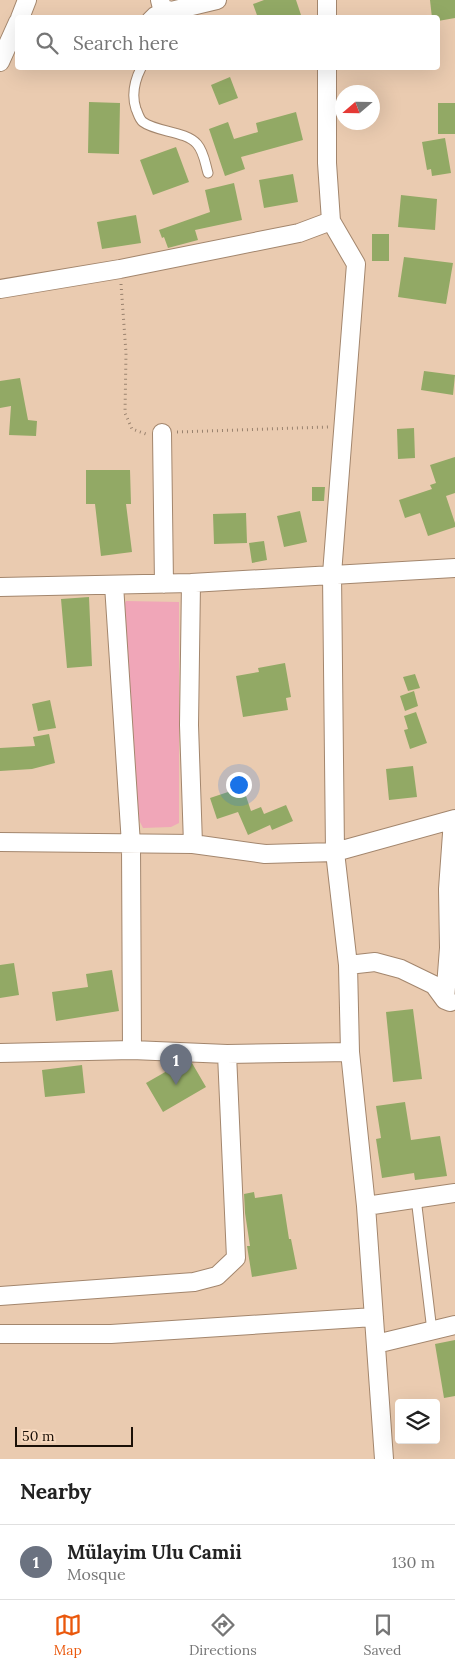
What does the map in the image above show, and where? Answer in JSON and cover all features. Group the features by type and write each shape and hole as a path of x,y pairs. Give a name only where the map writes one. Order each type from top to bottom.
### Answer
{"street":[{"path":"21,15 27,0"},
{"path":"161,4 171,11 217,0"},
{"path":"327,0 327,15"},
{"path":"0,62 15,29"},
{"path":"327,70 327,163 331,221 356,264 332,574 335,852 348,966 350,1052 366,1206 384,1459"},
{"path":"0,289 120,269 299,234 331,221"},
{"path":"162,433 164,584"},
{"path":"0,586 191,583 455,568"},
{"path":"191,583 189,725 193,844"},
{"path":"114,585 131,844 132,1050"},
{"path":"0,842 193,844 265,854 335,852 454,819 448,889 450,1002"},
{"path":"348,966 374,962 401,969 434,985 450,1002"},
{"path":"0,1053 132,1050 227,1054 350,1052"},
{"path":"0,1296 194,1282 217,1276 236,1258 227,1054"},
{"path":"366,1206 455,1193"},
{"path":"0,1334 110,1334 374,1317"},
{"path":"376,1344 455,1325"}],"lane":[{"path":"150,15 161,4"},
{"path":"141,70 135,82 134,102 138,116 144,122 189,139 197,144 203,154 208,173"},
{"path":"416,1198 432,1331"}],"path":[{"path":"120,269 126,353 125,413 132,429 143,434 344,426"}],"shaded area":[{"path":"126,601 179,602 179,823 171,827 143,828 138,818 122,609"}],"building":[{"path":"264,0 296,0 301,15 257,15 253,4"},
{"path":"430,0 455,0 455,18 440,21 440,15 432,15"},
{"path":"230,77 238,98 219,105 211,85"},
{"path":"89,102 120,103 119,154 88,153"},
{"path":"438,103 455,103 455,134 438,134"},
{"path":"296,112 303,140 241,157 245,169 225,176 209,129 228,122 234,139 258,132 256,123"},
{"path":"445,138 451,173 432,176 431,169 427,170 422,142"},
{"path":"176,147 189,182 153,195 140,160"},
{"path":"293,174 298,202 264,208 259,180"},
{"path":"234,183 242,220 195,230 198,240 168,248 159,230 210,212 205,190"},
{"path":"401,195 437,199 435,230 398,227"},
{"path":"136,215 141,243 102,249 97,222"},
{"path":"372,234 389,234 389,261 372,261"},
{"path":"404,257 453,263 446,304 398,297"},
{"path":"424,371 455,375 453,395 421,390"},
{"path":"20,378 28,420 37,421 36,436 9,435 11,406 0,408 0,381"},
{"path":"414,428 415,458 398,459 397,429"},
{"path":"455,457 455,493 446,496 455,527 428,536 420,513 405,518 399,500 432,489 430,485 436,483 430,465"},
{"path":"86,470 130,470 131,504 126,504 132,552 101,556 95,504 86,504"},
{"path":"312,487 325,487 324,501 312,501"},
{"path":"300,511 307,542 284,547 277,516"},
{"path":"246,513 247,543 214,544 213,514"},
{"path":"264,541 267,560 252,563 249,543"},
{"path":"89,597 92,666 67,668 61,599"},
{"path":"285,663 291,697 286,698 288,710 243,717 236,676 259,672 258,668"},
{"path":"415,674 420,688 408,691 403,677"},
{"path":"414,691 418,706 405,711 400,696"},
{"path":"50,700 56,728 38,731 32,704"},
{"path":"416,712 427,743 410,749 404,730 408,729 404,716"},
{"path":"49,734 55,763 32,769 0,771 0,748 35,746 33,737"},
{"path":"413,766 417,797 389,800 386,769"},
{"path":"243,787 251,811 261,807 264,814 286,805 293,821 272,830 270,825 248,835 238,812 217,819 210,798"},
{"path":"14,963 19,995 0,998 0,965"},
{"path":"112,970 119,1011 56,1021 52,992 88,987 86,974"},
{"path":"413,1009 422,1079 393,1082 386,1012"},
{"path":"181,1063 192,1063 206,1087 163,1112 146,1083"},
{"path":"82,1065 85,1093 45,1097 42,1070"},
{"path":"405,1102 411,1140 440,1136 447,1176 415,1180 414,1173 382,1178 376,1139 381,1138 376,1106"},
{"path":"254,1192 255,1198 282,1194 289,1239 291,1239 297,1269 252,1277 247,1246 250,1246 244,1194"},
{"path":"455,1340 455,1396 444,1398 435,1344"}],"place":[{"name":"Mülayim Ulu Camii","path":"176,1085"}]}
